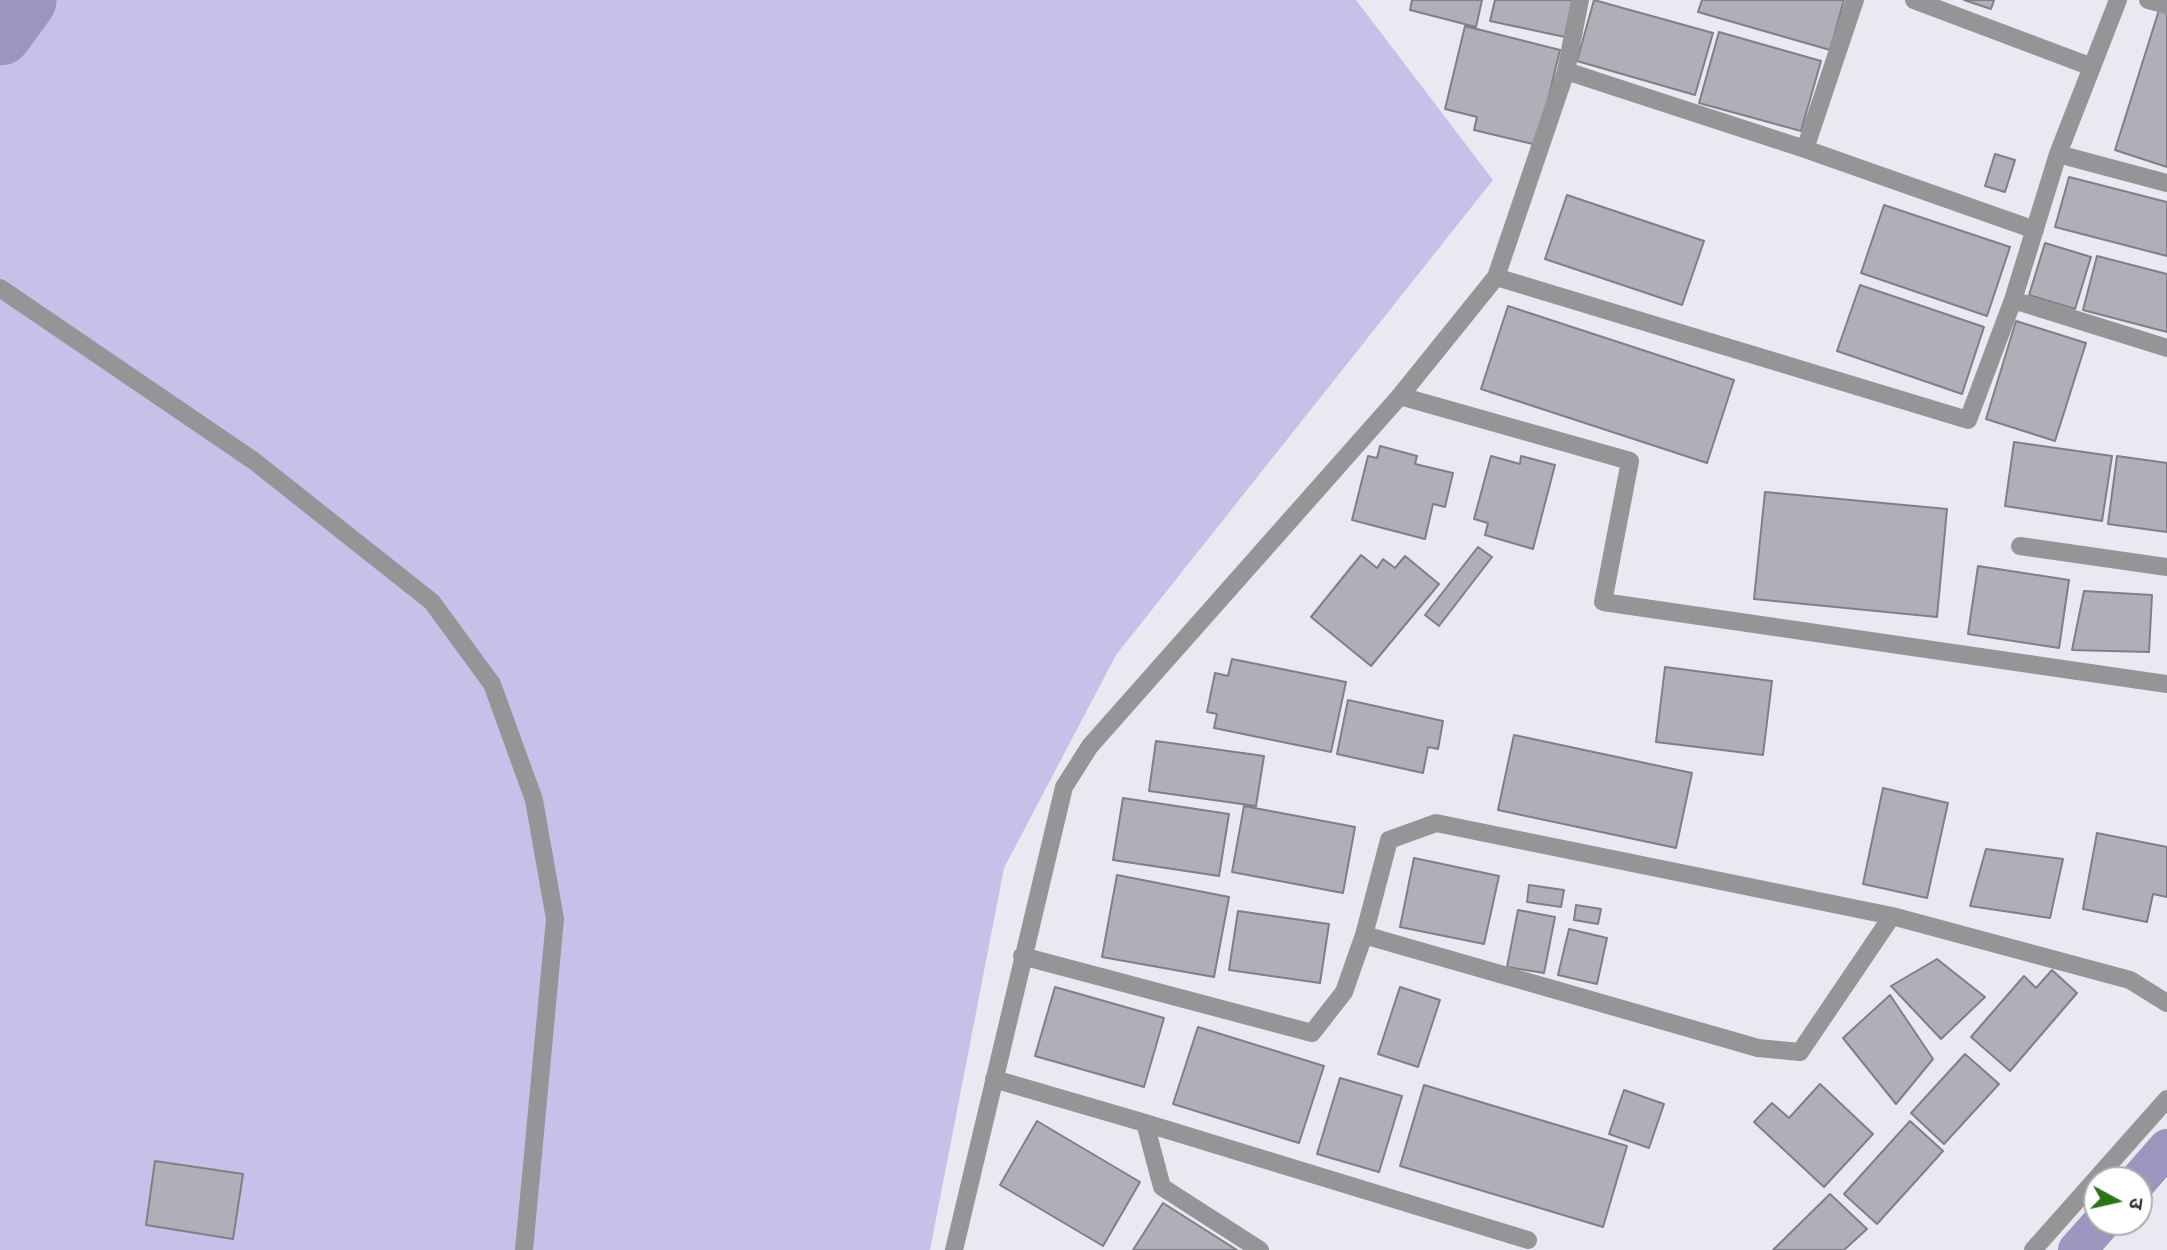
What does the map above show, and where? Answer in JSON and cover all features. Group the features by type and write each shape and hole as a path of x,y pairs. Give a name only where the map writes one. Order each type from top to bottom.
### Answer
{"street":[{"path":"954,1250 1064,787 1090,746 1400,396 1496,277 1566,71 1580,0"},
{"path":"1805,149 1855,0"},
{"path":"1914,0 2092,67"},
{"path":"1496,277 1968,420 2013,300 2058,154 2118,0"},
{"path":"2148,0 2167,5"},
{"path":"1566,71 1805,149 2035,230"},
{"path":"2058,154 2167,183"},
{"path":"0,288 254,461 432,602 492,684 534,800 555,919 524,1250"},
{"path":"2013,300 2167,348"},
{"path":"1400,396 1630,461 1603,602 2167,684"},
{"path":"2020,545 2167,567"},
{"path":"1022,956 1312,1033 1344,992 1364,935 1389,840 1436,823 1892,916 2130,980 2167,1003"},
{"path":"1364,935 1758,1048 1800,1052 1892,916"},
{"path":"994,1079 1528,1240"},
{"path":"2033,1250 2167,1099"},
{"path":"1145,1123 1162,1187 1260,1250"}],"shaded area":[{"path":"0,0 1356,0 1493,180 1116,655 1004,868 930,1250 0,1250"}],"building":[{"path":"1412,0 1482,0 1476,27 1410,10"},
{"path":"1495,0 1573,0 1565,37 1490,21"},
{"path":"1594,0 1713,33 1695,95 1577,61"},
{"path":"1702,0 1844,0 1830,50 1698,12"},
{"path":"1964,0 1994,0 1991,9"},
{"path":"2159,10 2167,13 2167,167 2115,150"},
{"path":"1465,26 1560,50 1537,145 1474,130 1477,117 1445,109"},
{"path":"1719,32 1821,61 1801,131 1699,103"},
{"path":"1995,154 2015,160 2005,192 1985,186"},
{"path":"2069,177 2167,202 2167,256 2055,227"},
{"path":"1567,195 1704,241 1682,305 1545,259"},
{"path":"1884,205 2010,247 1987,316 1861,273"},
{"path":"2045,243 2091,257 2075,309 2029,295"},
{"path":"2097,256 2167,274 2167,332 2083,310"},
{"path":"1860,285 1984,327 1962,394 1837,351"},
{"path":"1508,306 1734,380 1707,463 1481,389"},
{"path":"2016,321 2086,343 2055,441 1986,419"},
{"path":"2014,442 2112,456 2102,521 2005,506"},
{"path":"1380,446 1417,456 1415,464 1453,473 1445,507 1433,504 1425,539 1352,520 1368,456 1377,458"},
{"path":"1491,456 1520,464 1521,456 1555,465 1533,549 1485,535 1488,523 1474,519"},
{"path":"2117,456 2167,463 2167,532 2108,524"},
{"path":"1765,492 1947,509 1937,617 1754,599"},
{"path":"1478,547 1492,557 1439,626 1425,615"},
{"path":"1361,555 1377,568 1383,559 1395,568 1405,556 1439,584 1371,666 1311,617"},
{"path":"1978,566 2069,580 2059,648 1968,634"},
{"path":"2084,591 2152,595 2149,652 2072,650"},
{"path":"1232,659 1346,682 1331,752 1214,728 1217,714 1207,712 1215,673 1228,676"},
{"path":"1665,667 1772,681 1763,755 1656,742"},
{"path":"1348,700 1443,721 1438,749 1428,747 1423,773 1337,754"},
{"path":"1514,735 1692,773 1676,848 1498,810"},
{"path":"1156,741 1264,756 1256,806 1149,791"},
{"path":"1883,788 1948,803 1927,898 1863,884"},
{"path":"1123,798 1229,814 1219,876 1113,860"},
{"path":"1244,806 1355,827 1343,893 1232,872"},
{"path":"2097,833 2167,847 2167,897 2153,894 2147,922 2083,909"},
{"path":"1986,849 2063,859 2050,918 1970,906"},
{"path":"1414,858 1499,876 1484,944 1400,927"},
{"path":"1117,875 1229,897 1214,977 1102,957"},
{"path":"1529,885 1564,890 1561,907 1527,902"},
{"path":"1576,905 1601,909 1598,924 1574,920"},
{"path":"1518,910 1555,917 1544,973 1507,967"},
{"path":"1238,911 1329,924 1320,983 1229,970"},
{"path":"1569,929 1607,938 1597,984 1558,975"},
{"path":"1937,959 1985,997 1941,1039 1891,986"},
{"path":"2052,970 2077,993 2010,1071 1971,1037 2024,976 2036,988"},
{"path":"1055,987 1164,1018 1144,1087 1035,1056"},
{"path":"1400,987 1440,1000 1418,1067 1378,1054"},
{"path":"1890,995 1933,1059 1896,1104 1843,1038"},
{"path":"1198,1027 1324,1066 1299,1143 1173,1104"},
{"path":"1965,1054 1999,1084 1944,1144 1911,1113"},
{"path":"1340,1078 1402,1096 1379,1172 1317,1154"},
{"path":"1820,1084 1873,1134 1824,1187 1754,1122 1772,1103 1789,1118"},
{"path":"1424,1085 1627,1146 1603,1227 1400,1166"},
{"path":"1624,1090 1664,1104 1649,1148 1609,1134"},
{"path":"1037,1121 1140,1182 1103,1246 1000,1185"},
{"path":"1910,1121 1943,1151 1877,1224 1844,1194"},
{"path":"155,1161 243,1174 233,1239 146,1225"},
{"path":"1830,1194 1867,1229 1844,1250 1773,1250"},
{"path":"1163,1203 1237,1250 1133,1250"}],"waterway":[{"path":"0,33 24,0"},
{"path":"2151,1166 2167,1148"},
{"path":"2077,1250 2090,1236"}]}
